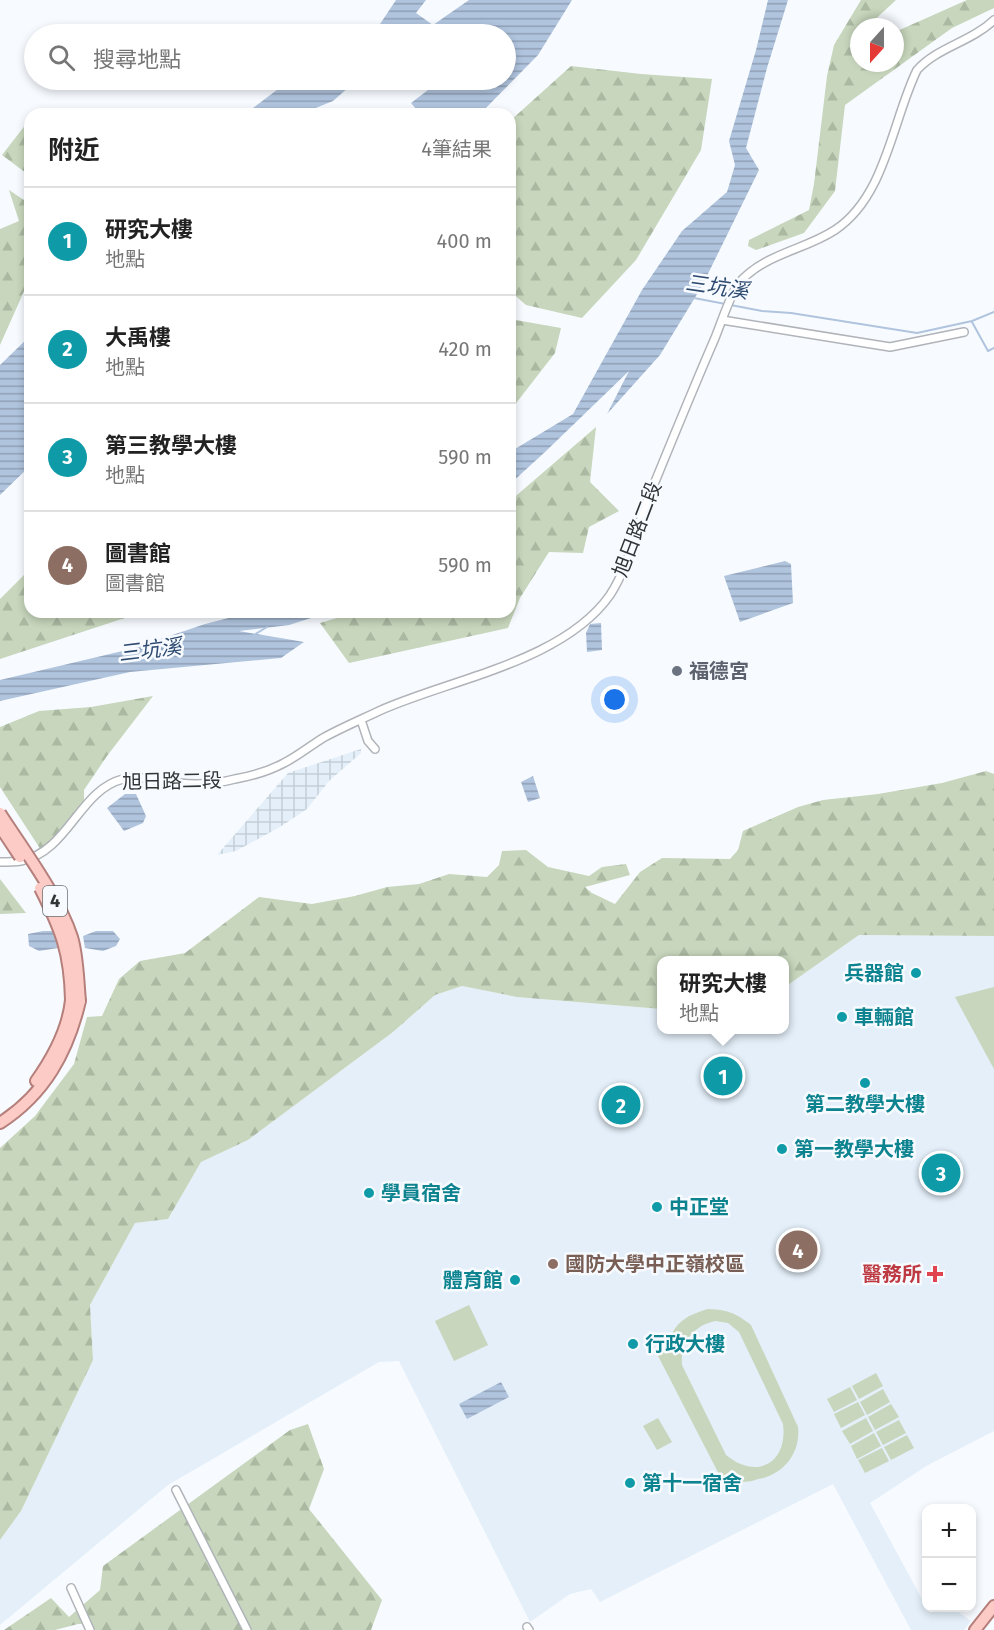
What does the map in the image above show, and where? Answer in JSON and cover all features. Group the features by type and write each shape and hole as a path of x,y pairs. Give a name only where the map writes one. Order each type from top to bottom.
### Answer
{"main road":[{"name":"4","path":"0,813 63,915 72,938 76,958 75,1000 68,1044 51,1073 25,1104 0,1123"},
{"name":"4","path":"0,827 28,868 58,924 68,958 75,1000 54,1054 28,1092 0,1116"},
{"path":"975,1630 994,1606"}],"street":[{"name":"旭日路二段","path":"0,862 21,861 41,853 68,829 100,790 112,783 126,778 202,784 238,779 284,763 324,738 395,704 458,683 540,650 580,627 596,612 620,576 647,500 731,297 744,276 782,254 822,238 858,211 873,186 917,69 931,57 974,37 994,20"},
{"path":"723,319 890,347 964,332"},
{"path":"360,720 368,741 375,749"},
{"path":"176,1490 247,1630"},
{"path":"71,1588 90,1630"}],"shaded area":[{"path":"361,749 361,753 329,781 307,809 236,851 217,855 288,773"},
{"name":"國防大學中正嶺校區","path":"859,935 994,936 994,1431 928,1465 870,1503 922,1599 922,1612 959,1612 971,1621 964,1630 911,1630 833,1484 600,1602 591,1589 570,1594 530,1622 399,1361 379,1362 168,1485 0,1625 0,1540 21,1511 93,1360 90,1305 135,1223 168,1219 201,1162 248,1140 393,1032 435,995 462,986 517,997 657,1009 657,1034 789,1034 789,984"}],"green space":[{"path":"861,0 896,0 877,18 850,18"},
{"path":"967,0 994,0 994,8 952,28 904,63 904,28"},
{"path":"850,18 850,72 891,72 845,105 835,191 804,233 756,250 748,246 749,240 809,210 827,76 834,45"},
{"path":"571,66 712,79 701,150 636,260 582,318 526,305 516,296 516,116"},
{"path":"24,127 24,172 2,155"},
{"path":"9,190 24,200 24,291 0,345 0,229 19,221"},
{"path":"516,320 561,328 555,353 516,403"},
{"path":"596,427 590,482 619,511 589,527 583,553 549,552 516,608 516,496"},
{"path":"24,575 24,618 125,618 0,659 0,599"},
{"path":"337,618 512,618 508,628 349,663 320,623"},
{"path":"153,696 84,790 84,806 41,850 0,787 0,727 39,711 91,707"},
{"path":"986,771 994,774 994,936 859,935 789,984 789,956 657,956 657,1009 517,997 462,986 435,995 393,1032 248,1140 201,1162 168,1219 135,1223 90,1305 93,1360 21,1511 0,1540 0,1148 35,1116 74,1064 87,1017 102,1016 119,979 140,961 185,953 259,897 312,904 387,887 419,884 449,874 487,877 499,865 502,851 526,850 548,867 589,876 602,867 626,864 630,875 585,887 615,904 640,872 662,858 730,859 738,850 743,831 798,807 823,800 878,794 942,783"},
{"path":"0,879 26,913 0,914"},
{"path":"994,987 994,1069 955,997"},
{"path":"469,1305 488,1345 454,1361 435,1321"},
{"path":"708,1309 726,1311 751,1325 798,1427 797,1446 793,1454 782,1468 767,1477 746,1482 730,1477 722,1480 657,1354 667,1350 672,1334 680,1322","holes":["716,1321 728,1323 739,1332 783,1424 783,1438 775,1458 759,1467 748,1466 726,1455 682,1365 683,1349 695,1331 701,1326"]},
{"path":"876,1373 883,1386 859,1399 852,1386"},
{"path":"850,1387 857,1400 834,1412 827,1399"},
{"path":"883,1389 890,1402 867,1415 860,1402"},
{"path":"858,1402 865,1415 841,1428 834,1414"},
{"path":"891,1404 899,1417 875,1430 868,1417"},
{"path":"658,1418 672,1442 657,1450 643,1426"},
{"path":"866,1418 873,1431 850,1444 842,1431"},
{"path":"899,1420 906,1433 883,1445 876,1432"},
{"path":"308,1424 324,1469 309,1509 382,1600 371,1630 91,1630 88,1624 78,1624 55,1630 4,1630 51,1598 69,1617 100,1590 103,1566 290,1430"},
{"path":"874,1433 881,1446 857,1459 851,1446"},
{"path":"907,1435 914,1448 891,1460 884,1447"},
{"path":"882,1448 889,1461 865,1473 858,1460"}],"water":[{"path":"396,0 426,0 416,13 432,24 380,24"},
{"path":"469,0 572,0 538,55 516,77 516,24 434,24"},
{"path":"768,0 788,0 746,148 759,170 702,286 660,355 607,414 629,371 516,479 516,448 573,414 642,290 682,231 727,192 735,165 729,141"},
{"path":"277,90 346,90 333,101 316,108 253,108"},
{"path":"428,90 504,90 486,108 415,108 411,103"},
{"path":"24,342 24,472 0,495 0,365"},
{"path":"785,561 791,564 793,603 740,622 724,576"},
{"path":"228,618 311,618 289,625 239,631 304,642 281,658 130,672 0,701 0,680 131,649"},
{"path":"601,623 602,650 587,652 586,633 590,624"},
{"path":"533,776 540,798 528,802 521,782"},
{"path":"125,794 136,794 146,816 143,823 124,831 107,808"},
{"path":"53,931 58,948 39,951 29,946 28,934"},
{"path":"96,931 113,931 120,939 116,946 103,951 85,948 83,936"},
{"path":"501,1382 509,1397 467,1419 459,1404"}],"waterway":[{"name":"三坑溪","path":"694,298 762,311 791,313 917,333 972,321 994,312"},
{"path":"972,322 988,351 994,348"},
{"name":"三坑溪","path":"254,635 267,627"}],"place":[{"name":"福德宮","path":"677,671"},
{"name":"兵器館","path":"916,973"},
{"name":"車輛館","path":"842,1017"},
{"name":"研究大樓","path":"723,1076"},
{"name":"第二教學大樓","path":"865,1083"},
{"name":"大禹樓","path":"621,1105"},
{"name":"第一教學大樓","path":"782,1149"},
{"name":"第三教學大樓","path":"941,1173"},
{"name":"學員宿舍","path":"369,1193"},
{"name":"中正堂","path":"657,1207"},
{"name":"圖書館","path":"798,1250"},
{"name":"國防大學中正嶺校區","path":"553,1264"},
{"name":"醫務所","path":"935,1274"},
{"name":"體育館","path":"515,1280"},
{"name":"行政大樓","path":"633,1344"},
{"name":"第十一宿舍","path":"630,1483"}]}
